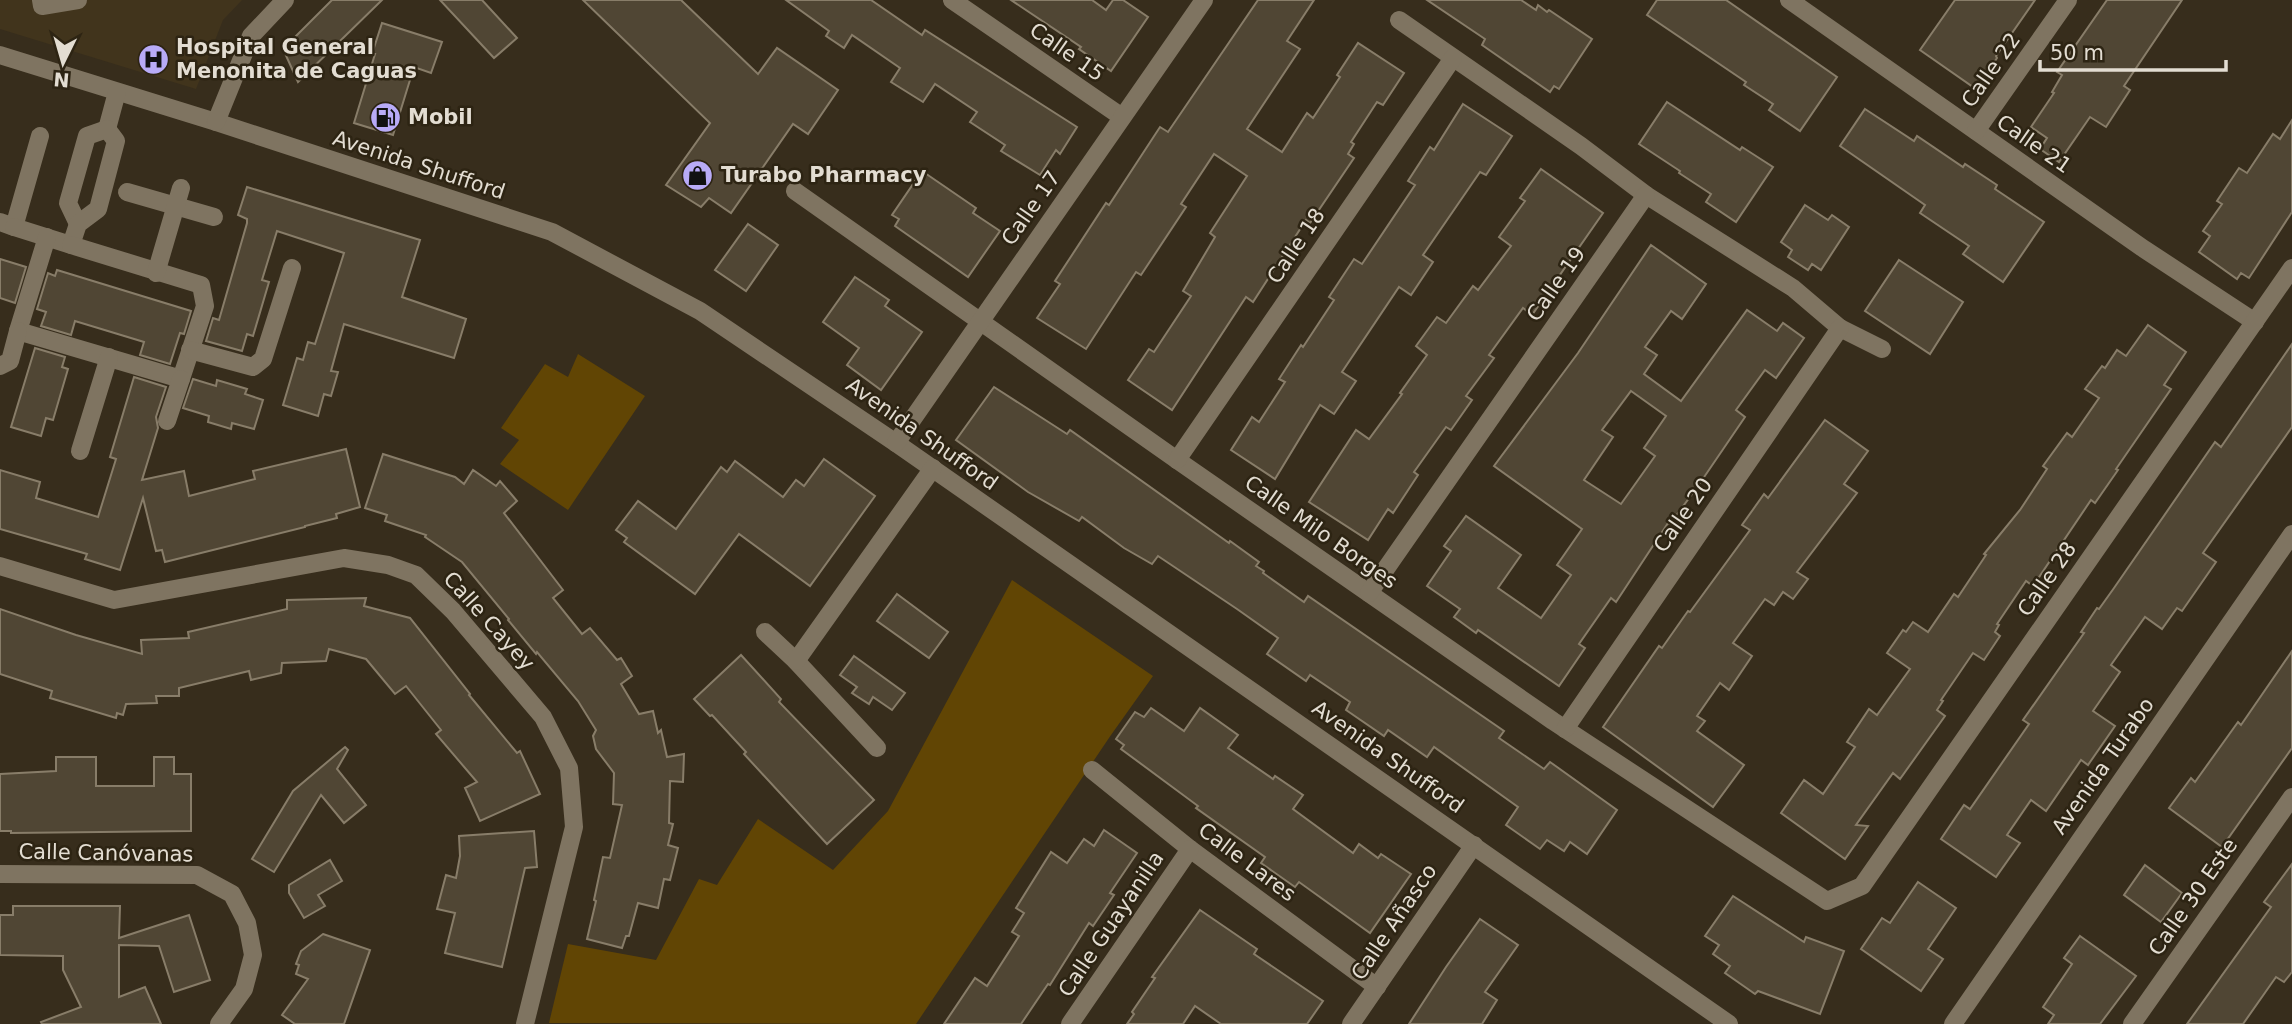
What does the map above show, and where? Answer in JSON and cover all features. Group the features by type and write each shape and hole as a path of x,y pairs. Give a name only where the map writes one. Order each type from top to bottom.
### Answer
{"street":[{"path":"41,0 42,6 78,0"},
{"path":"216,122 251,36 285,0"},
{"name":"Calle 15","path":"952,0 1122,117"},
{"name":"Calle 17","path":"896,443 1204,0"},
{"name":"Calle 21","path":"1789,0 2144,249 2255,322"},
{"name":"Calle 22","path":"1976,131 2068,0"},
{"path":"1399,20 1581,146 1646,195 1793,288 1840,328 1882,349"},
{"name":"Avenida Shufford","path":"0,55 216,122 552,232 700,311 933,468 1729,1024"},
{"name":"Calle 18","path":"1177,460 1453,58"},
{"path":"107,129 117,92"},
{"path":"78,224 68,203 87,135 107,129"},
{"path":"71,245 78,224 98,209 116,141 107,129"},
{"path":"40,135 7,225 201,285 205,306 167,421"},
{"path":"156,273 181,188"},
{"name":"Calle Milo Borges","path":"795,191 1565,729 1827,901"},
{"path":"127,192 214,217"},
{"name":"Calle 19","path":"1369,593 1646,195"},
{"path":"0,366 10,361 47,237"},
{"path":"190,350 253,367 263,359 292,268"},
{"name":"Calle 28","path":"1827,901 1863,886 2292,268"},
{"name":"Calle 20","path":"1565,729 1840,328"},
{"path":"18,331 181,379"},
{"path":"80,451 109,357"},
{"path":"796,661 933,468"},
{"name":"Avenida Turabo","path":"1953,1024 2292,534"},
{"name":"Calle Cayey","path":"0,566 114,600 344,558 388,565 416,575 453,611 543,717 569,768 574,827 525,1024"},
{"path":"765,632 796,661 877,748"},
{"name":"Calle Lares","path":"1092,770 1190,849 1377,986"},
{"name":"Calle 30 Este","path":"2132,1024 2292,797"},
{"name":"Calle Añasco","path":"1351,1024 1474,845"},
{"name":"Calle Guayanilla","path":"1070,1024 1190,849"},
{"name":"Calle Canóvanas","path":"0,874 197,875 232,894 247,923 253,955 244,989 219,1024"}],"shaded area":[{"name":"Hospital General Menonita de Caguas","path":"0,0 242,0 223,20 196,89 0,29"},
{"path":"578,354 645,396 568,510 500,464 519,440 501,428 545,364 568,377"},
{"path":"1012,580 1153,676 916,1024 549,1023 568,944 656,960 699,879 717,885 758,819 833,870 888,811"}],"building":[{"path":"332,0 382,0 298,82 283,49"},
{"path":"440,0 482,0 517,38 494,58"},
{"path":"583,0 681,0 758,74 777,48 838,90 808,134 793,124 731,213 709,198 701,207 666,185 710,123"},
{"path":"786,0 871,0 922,35 925,30 1077,127 1060,154 1056,150 1040,175 1001,151 1005,145 970,122 977,112 935,84 923,102 891,82 900,68 852,35 844,48 826,36 829,31"},
{"path":"1011,0 1092,0 1106,10 1113,0 1123,0 1148,17 1111,71 1079,49 1081,47"},
{"path":"1258,0 1314,0 1287,41 1300,49 1247,129 1282,152 1307,113 1313,118 1358,43 1404,73 1383,105 1377,102 1351,142 1354,144 1348,154 1354,158 1310,223 1306,220 1253,302 1246,297 1172,410 1128,380 1149,349 1154,352 1191,296 1183,291 1215,237 1210,233 1247,176 1214,154 1181,204 1186,207 1141,275 1136,272 1086,349 1037,318 1060,284 1055,281 1106,203 1109,205 1160,127 1168,132"},
{"path":"1427,0 1521,0 1536,10 1538,5 1547,12 1549,10 1592,39 1559,89 1554,86 1550,92 1482,45 1485,39"},
{"path":"1657,0 1726,0 1837,77 1800,131 1769,110 1773,104 1744,85 1746,82 1647,15"},
{"path":"1955,0 2035,0 1976,89 1920,50"},
{"path":"2107,0 2182,0 2124,86 2130,90 2106,127 2090,117 2059,162 2040,149 2047,138 2031,127 2054,93 2052,92 2062,75 2057,72"},
{"path":"382,23 442,42 431,73 414,67 393,135 354,123"},
{"path":"1667,102 1740,150 1742,147 1773,167 1736,222 1706,202 1711,194 1639,144"},
{"path":"1463,104 1512,136 1486,175 1480,172 1423,255 1433,262 1411,295 1399,287 1342,372 1356,381 1334,414 1320,405 1275,479 1231,450 1252,417 1259,422 1285,382 1279,379 1334,300 1329,297 1354,259 1362,264 1415,185 1408,181 1430,147 1434,150"},
{"path":"1865,109 1914,141 1917,136 1963,167 1965,164 1997,185 1995,189 2044,222 2003,282 1963,254 1969,246 1920,213 1925,205 1840,146"},
{"path":"2292,120 2292,212 2249,278 2241,273 2237,279 2199,252 2210,236 2203,231 2222,204 2217,201 2239,168 2247,173 2273,134 2280,139"},
{"path":"1541,169 1603,213 1532,315 1523,308 1489,355 1494,358 1466,396 1472,400 1451,430 1446,427 1414,472 1418,475 1393,513 1388,509 1368,540 1309,502 1356,430 1369,439 1402,394 1400,393 1427,355 1416,346 1437,317 1446,323 1473,286 1478,290 1511,246 1499,237 1525,201 1520,198"},
{"path":"922,171 976,208 973,213 1000,231 968,277 895,226 899,219 892,215"},
{"path":"247,187 420,240 402,297 466,319 454,358 344,324 331,371 338,372 331,396 324,394 318,416 283,405 297,358 303,360 308,342 315,344 344,253 277,231 262,280 269,282 253,336 247,334 242,351 206,341 213,318 219,320 247,223 247,219 238,215"},
{"path":"1805,205 1828,220 1832,215 1849,227 1821,270 1812,264 1808,270 1788,257 1792,250 1781,242"},
{"path":"748,224 778,245 746,291 715,270"},
{"path":"1651,245 1706,284 1682,319 1671,311 1645,347 1657,355 1644,374 1681,401 1747,310 1777,331 1783,323 1804,338 1776,378 1765,370 1736,410 1745,417 1698,486 1670,524 1668,523 1616,602 1611,598 1579,644 1585,648 1559,686 1478,630 1476,633 1454,617 1460,609 1427,586 1451,551 1444,546 1466,516 1521,555 1498,588 1541,618 1571,575 1557,565 1582,529 1494,466 1578,353","holes":["1631,391 1666,416 1644,448 1655,456 1621,504 1584,480 1613,437 1602,430"]},
{"path":"0,259 26,267 15,303 0,298"},
{"path":"1899,260 1963,302 1930,354 1865,311"},
{"path":"57,270 191,311 184,334 180,333 170,364 140,355 144,342 75,321 71,335 41,326 46,312 37,309 48,273 55,276"},
{"path":"855,277 889,300 885,306 922,332 881,390 847,365 859,348 823,322"},
{"path":"2148,325 2186,352 2164,385 2171,389 2095,503 2091,500 2033,586 2026,581 1997,624 1999,625 1995,632 2000,636 1984,660 1973,653 1941,700 1943,701 1937,710 1945,716 1900,779 1893,773 1856,825 1868,826 1845,859 1781,813 1804,780 1823,794 1855,747 1847,742 1869,709 1877,715 1910,669 1887,653 1903,630 1906,632 1913,622 1928,632 1954,594 1958,597 1986,555 1984,554 2020,510 2047,469 2043,466 2067,433 2072,437 2099,398 2085,389 2102,366 2105,368 2117,350 2126,356"},
{"path":"2292,344 2292,427 2203,553 2216,562 2182,611 2177,608 2162,629 2145,617 2111,665 2120,672 2093,711 2115,726 2088,765 2081,760 2046,811 2031,800 2007,835 2020,843 1996,877 1941,839 1964,805 1970,809 2029,724 2023,720 2084,633 2081,632 2097,608 2099,609 2114,588 2215,442 2221,447"},
{"path":"35,348 65,357 62,367 68,369 53,420 46,418 41,436 11,427"},
{"path":"134,377 166,387 156,417 158,428 142,480 184,471 189,496 255,479 253,471 346,449 360,507 336,514 337,518 165,562 162,550 156,551 143,498 120,570 85,559 87,554 0,529 0,470 40,482 36,498 98,517 116,459 110,457"},
{"path":"193,379 216,386 217,380 247,389 245,394 263,400 254,429 232,423 231,429 208,422 209,416 183,408"},
{"path":"994,387 1067,434 1070,430 1259,562 1256,566 1264,571 1263,573 1304,602 1308,596 1504,731 1499,738 1544,769 1550,762 1617,810 1587,854 1570,842 1564,851 1547,840 1540,849 1506,825 1518,807 1434,747 1427,757 1388,730 1384,736 1346,710 1350,702 1310,675 1306,681 1267,654 1278,638 1237,609 1158,556 1152,564 1124,548 1082,517 1079,521 1028,492 956,440"},
{"path":"1825,420 1868,451 1844,484 1857,493 1797,572 1808,579 1793,599 1783,592 1774,605 1765,599 1733,643 1752,656 1729,690 1720,683 1697,716 1705,721 1697,731 1744,765 1713,807 1603,727 1659,646 1662,648 1750,530 1742,525 1764,494 1768,498"},
{"path":"383,454 455,477 464,484 473,470 496,486 500,481 517,501 504,513 563,590 553,598 582,634 590,628 617,660 621,658 632,676 621,684 639,714 653,711 658,733 661,730 667,757 684,754 683,782 670,781 669,823 673,824 668,845 678,848 670,880 664,879 658,908 638,903 629,936 626,936 622,948 587,939 603,857 610,858 622,805 613,804 614,773 596,749 593,736 596,730 578,701 537,652 536,654 462,562 425,537 426,535 385,521 387,515 365,508"},
{"path":"824,459 875,496 810,586 739,534 695,594 624,542 627,538 616,530 638,501 676,529 721,467 727,472 735,461 783,497 796,480 804,486"},
{"path":"897,594 948,632 929,658 877,621"},
{"path":"366,598 364,606 410,618 469,695 517,753 520,751 540,794 480,821 465,788 477,782 436,734 441,730 406,686 395,694 366,659 329,649 326,661 282,663 281,673 251,680 249,671 179,688 179,696 156,696 157,703 126,704 123,715 117,713 116,718 50,698 52,691 0,674 0,609 142,654 141,640 189,638 188,632 287,609 287,600"},
{"path":"2292,651 2292,748 2222,847 2169,808 2191,778 2195,782 2238,722 2241,725"},
{"path":"741,655 781,699 779,702 874,800 827,844 744,754 746,752 694,699"},
{"path":"854,656 905,693 892,710 873,697 869,704 852,693 857,687 840,675"},
{"path":"1151,708 1184,731 1200,708 1238,735 1228,748 1273,779 1275,776 1303,795 1293,809 1353,853 1359,844 1378,858 1381,854 1411,874 1370,933 1299,882 1295,887 1261,863 1265,857 1196,808 1198,806 1121,749 1124,745 1116,739 1135,712 1144,717"},
{"path":"345,747 348,750 337,769 366,805 344,823 321,795 274,872 252,859 293,791"},
{"path":"56,757 96,757 96,786 154,786 154,757 174,757 174,774 191,774 191,831 0,831 0,774 56,771"},
{"path":"1104,830 1137,853 1110,893 1114,895 1093,926 1089,923 1050,985 1048,984 1021,1024 944,1024 975,978 987,986 1019,936 1012,932 1024,913 1016,908 1051,852 1067,863 1084,839 1094,846"},
{"path":"534,831 537,867 525,868 502,967 445,953 455,913 437,909 446,875 456,878 460,856 459,836"},
{"path":"330,860 342,881 318,895 325,906 304,918 289,893 289,885"},
{"path":"2292,864 2292,972 2284,982 2276,977 2243,1024 2187,1024 2271,907 2264,902"},
{"path":"2145,865 2182,893 2161,922 2124,895"},
{"path":"1918,882 1956,908 1928,949 1943,959 1921,991 1861,949 1882,918 1890,923"},
{"path":"1733,896 1804,942 1806,937 1844,951 1820,1014 1758,991 1755,994 1725,973 1730,966 1713,954 1719,945 1705,936"},
{"path":"13,906 120,906 119,938 189,915 210,980 174,992 159,946 119,945 119,997 145,987 161,1024 42,1024 41,1022 81,1007 63,970 63,956 0,955 0,915 13,915"},
{"path":"1200,910 1257,949 1254,954 1323,1001 1307,1024 1221,1024 1195,1006 1183,1024 1127,1024 1155,978 1152,977"},
{"path":"1480,919 1518,945 1485,992 1497,1000 1482,1024 1409,1024 1446,967"},
{"path":"323,934 370,950 344,1024 295,1024 282,1015 308,979 296,974 299,965 296,964 301,951"},
{"path":"2080,936 2136,976 2100,1024 2048,1024 2054,1015 2043,1007 2072,964 2064,958"}],"place":[{"name":"Hospital General Menonita de Caguas","path":"153,59"},
{"name":"Mobil","path":"385,117"},
{"name":"Turabo Pharmacy","path":"698,175"}]}
